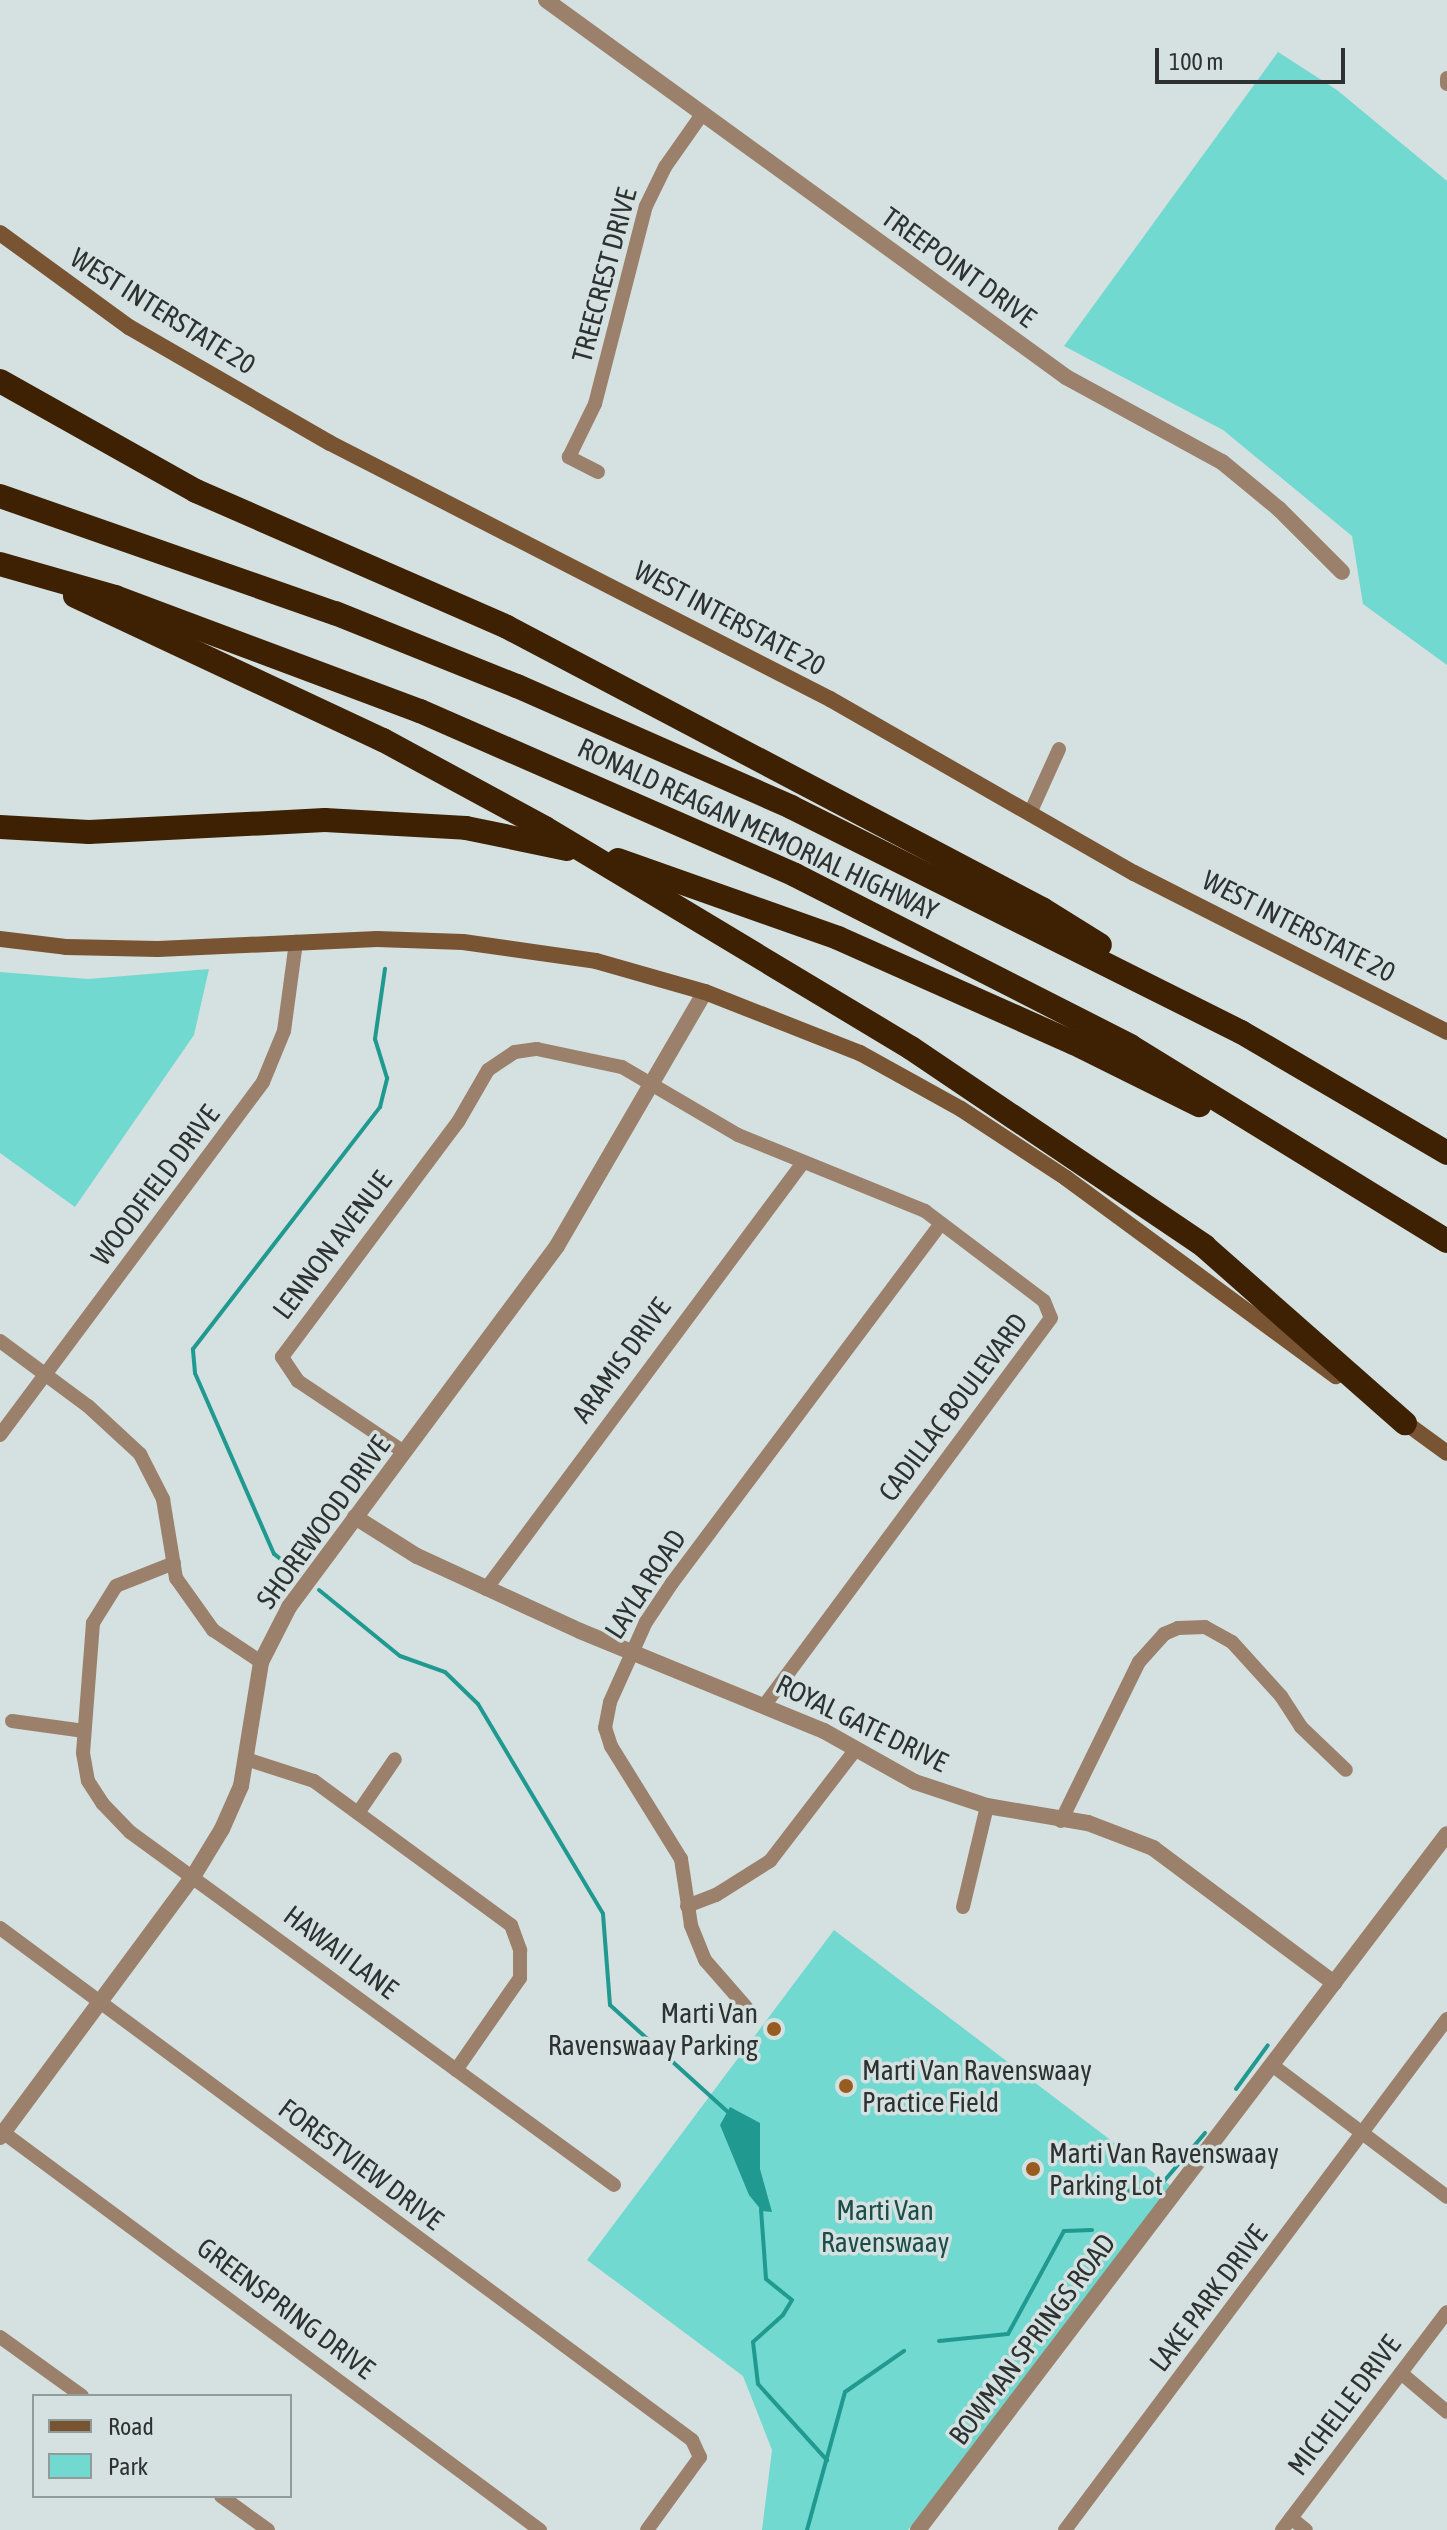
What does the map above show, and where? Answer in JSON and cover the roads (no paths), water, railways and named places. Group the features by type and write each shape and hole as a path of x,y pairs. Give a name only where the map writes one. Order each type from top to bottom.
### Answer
{"highway":[{"path":"0,381 196,491 507,627 633,691 1042,909 1241,1032"},
{"name":"RONALD REAGAN MEMORIAL HIGHWAY","path":"0,496 335,613 546,698 819,820 1241,1032 1447,1153"},
{"name":"RONALD REAGAN MEMORIAL HIGHWAY","path":"0,564 57,584 115,597 420,711 795,875 1130,1046 1447,1241"},
{"path":"57,584 90,607 383,740 545,828 911,1048 1204,1246 1405,1423"},
{"path":"0,838 12,828 89,832 325,820 466,828 618,859 838,938 1074,1043 1330,1170"}],"main road":[{"name":"WEST INTERSTATE 20","path":"0,233 129,327 200,370 830,699 1031,811 1134,873 1447,1032"},
{"path":"0,939 66,947 158,949 377,939 532,950 596,961 705,992 860,1053 961,1109 1066,1178 1199,1280 1447,1453"}],"street":[{"name":"TREEPOINT DRIVE","path":"546,0 1066,377 1222,462 1279,509 1342,572"},
{"name":"TREECREST DRIVE","path":"598,472 569,457 595,404 646,206 665,167 703,113"},
{"path":"1031,811 1059,749"},
{"name":"WOODFIELD DRIVE","path":"0,1435 263,1082 284,1031 296,942"},
{"name":"SHOREWOOD DRIVE","path":"1,2133 194,1875 222,1829 241,1786 261,1662 289,1607 557,1246 655,1083 705,992"},
{"name":"CADILLAC BOULEVARD","path":"525,1050 622,1067 655,1083 738,1135 802,1164 901,1197 941,1223 1044,1301 1051,1318 765,1704"},
{"name":"LENNON AVENUE","path":"404,1452 298,1381 282,1357 458,1122 488,1070 525,1050"},
{"name":"ARAMIS DRIVE","path":"486,1589 802,1164"},
{"name":"LAYLA ROAD","path":"746,2007 705,1960 687,1906 681,1859 614,1752 605,1728 632,1650 672,1583 941,1223"},
{"path":"0,1341 45,1374 140,1454 163,1499 174,1563 193,1606 213,1630 261,1662"},
{"name":"ROYAL GATE DRIVE","path":"355,1517 417,1556 486,1589 765,1704 915,1782 987,1806 1061,1821 1088,1823 1153,1848 1334,1983"},
{"name":"HAWAII LANE","path":"174,1563 124,1581 105,1598 91,1635 84,1731 88,1781 103,1804 130,1832 194,1875 614,2185"},
{"path":"1061,1821 1139,1662 1164,1634 1178,1628 1205,1627 1232,1642 1281,1696 1301,1727 1346,1770"},
{"path":"12,1721 84,1731"},
{"path":"687,1906 716,1895 770,1861 856,1749"},
{"path":"246,1759 314,1781 511,1925 520,1950 520,1978 456,2070"},
{"path":"358,1813 395,1759"},
{"path":"963,1907 987,1806"},
{"name":"BOWMAN SPRINGS ROAD","path":"918,2530 1447,1834"},
{"name":"FORESTVIEW DRIVE","path":"0,1928 692,2440 700,2457 647,2530"},
{"name":"LAKE PARK DRIVE","path":"1065,2530 1447,2019"},
{"path":"1272,2065 1447,2197"},
{"name":"GREENSPRING DRIVE","path":"1,2133 540,2530"},
{"name":"MICHELLE DRIVE","path":"1286,2524 1447,2312"},
{"path":"0,2337 79,2394"},
{"path":"1401,2373 1447,2412"},
{"path":"224,2498 268,2530"},
{"path":"1286,2524 1306,2530"}],"waterway":[{"path":"299,1574 274,1554 195,1373 193,1349 380,1107 387,1078 375,1039 385,969"},
{"path":"319,1590 400,1656 445,1672 478,1704 603,1914 610,2005 729,2113"},
{"path":"1236,2089 1268,2045"},
{"path":"1127,2191 1159,2187 1205,2133"},
{"path":"761,2209 766,2279 792,2300 783,2315 753,2342 758,2384 827,2460"},
{"path":"939,2341 1008,2334 1064,2231 1092,2230"},
{"path":"807,2530 845,2392 904,2351"}],"place":[{"name":"Marti Van Ravenswaay Parking","path":"774,2029"},
{"name":"Marti Van Ravenswaay Practice Field","path":"846,2086"},
{"name":"Marti Van Ravenswaay Parking Lot","path":"1033,2169"}],"park label":[{"name":"Marti Van Ravenswaay","path":"885,2226"}]}
